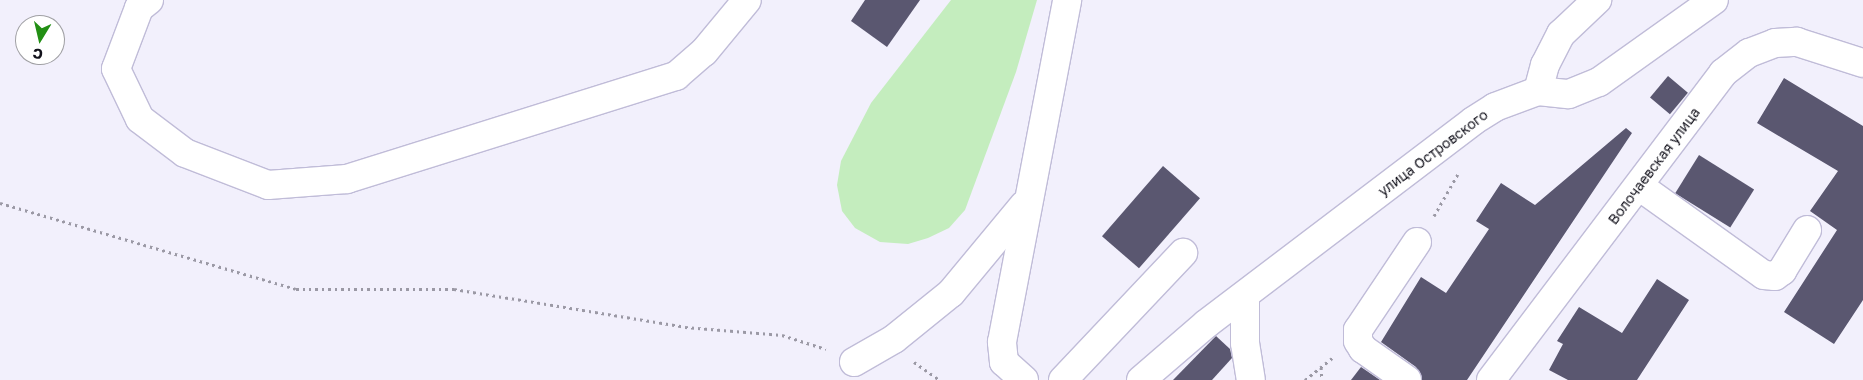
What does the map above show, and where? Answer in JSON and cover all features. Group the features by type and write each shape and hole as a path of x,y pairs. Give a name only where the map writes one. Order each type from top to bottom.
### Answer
{"lane":[{"path":"149,0 139,8 116,69 140,119 185,153 268,185 347,179 676,76 704,52 747,0"},
{"path":"1024,380 1004,362 1002,342 1025,203 1067,0"},
{"path":"1538,91 1545,65 1561,34 1597,0"},
{"name":"улица Островского","path":"1141,380 1206,324 1245,298 1473,121 1495,107 1538,91 1569,94 1599,82 1714,0"},
{"name":"Волочаевская улица","path":"1491,380 1723,73 1749,53 1774,43 1798,42 1863,63"},
{"path":"1639,186 1764,275 1776,276 1782,271 1807,230"},
{"path":"854,362 894,339 951,293 1025,203"},
{"path":"1407,380 1363,349 1358,341 1358,330 1417,242"},
{"path":"1063,380 1183,253"},
{"path":"1244,373 1245,298"}],"path":[{"path":"1417,242 1459,170"},
{"path":"0,203 296,289 454,288 656,323 782,335 854,362"},
{"path":"1321,366 1322,380"}],"green space":[{"path":"951,0 1037,0 1016,72 965,210 949,228 928,238 908,244 880,242 855,228 842,211 837,185 841,161 871,103"}],"building":[{"path":"865,0 920,0 887,47 851,21"},
{"path":"1668,76 1688,93 1670,114 1650,97"},
{"path":"1784,78 1863,126 1863,300 1834,344 1784,312 1837,230 1810,211 1838,171 1757,123"},
{"path":"1626,128 1632,133 1467,380 1422,380 1416,367 1381,342 1421,277 1446,293 1489,229 1476,221 1501,183 1535,205"},
{"path":"1699,155 1754,189 1730,228 1675,193"},
{"path":"1163,166 1200,198 1139,268 1102,236"},
{"path":"1657,279 1689,300 1637,380 1568,380 1549,370 1563,344 1557,341 1579,307 1622,333"},
{"path":"1216,336 1230,349 1232,358 1212,380 1173,380"},
{"path":"1361,367 1380,380 1351,380"}]}
